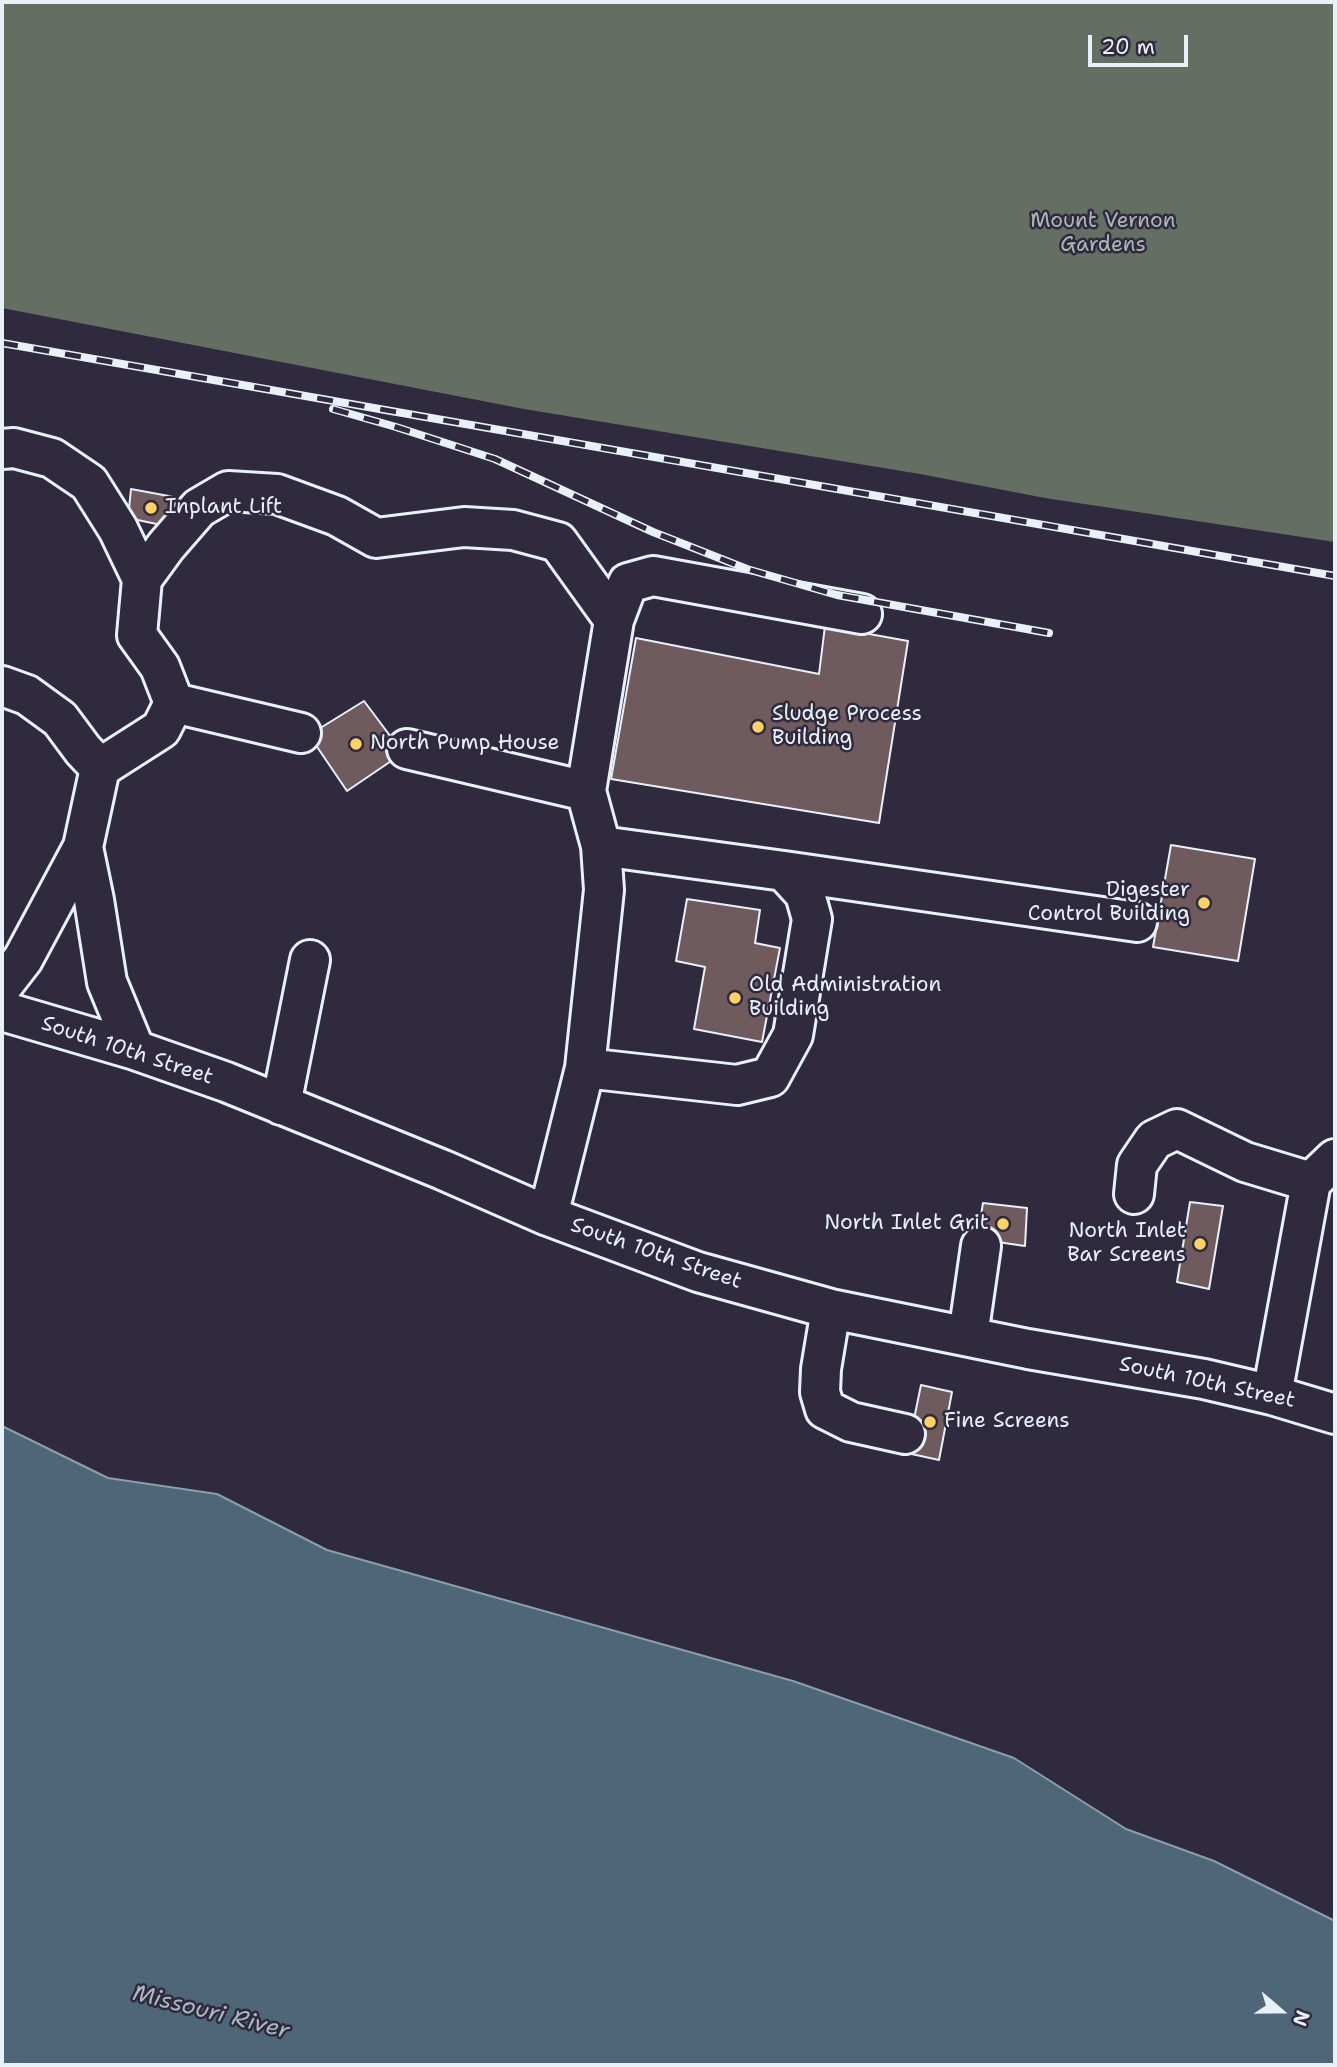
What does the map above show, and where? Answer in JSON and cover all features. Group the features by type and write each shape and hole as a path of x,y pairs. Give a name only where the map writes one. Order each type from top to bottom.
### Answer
{"street":[{"path":"2,449 14,448 52,458 89,483 118,529 142,579 137,635 160,667 174,703 161,729 100,768 83,847 23,959 2,986"},
{"path":"142,579 199,508 228,491 277,494 337,516 376,538 464,527 513,530 558,542 614,620"},
{"path":"548,1216 585,1068 604,890 601,846 586,791 614,620 628,583 653,576 862,614"},
{"path":"2,686 27,695 60,719 100,768"},
{"path":"174,703 301,733"},
{"path":"407,749 586,791"},
{"path":"601,846 1137,922"},
{"path":"83,847 107,982 135,1050"},
{"path":"585,1068 737,1085 770,1077 793,1035 812,919 805,894 784,871"},
{"path":"281,1105 310,960"},
{"name":"South 10th Street","path":"2,1011 135,1050 443,1170 548,1216 698,1272 831,1309 1205,1379 1335,1414"},
{"path":"1134,1194 1137,1165 1154,1140 1177,1129 1245,1162 1323,1170 1272,1395"},
{"path":"968,1336 981,1246"},
{"path":"831,1309 821,1369 820,1392 825,1409 851,1422 905,1434"}],"green space":[{"name":"Mount Vernon Gardens","path":"2,2 1335,2 1335,542 1045,498 920,474 524,409 2,308"}],"water":[{"name":"Missouri River","path":"2,1426 108,1478 217,1494 327,1550 793,1681 1014,1758 1126,1829 1214,1861 1335,1921 1335,2065 2,2065"}],"building":[{"name":"Inplant Lift","path":"131,489 174,497 171,527 128,518"},
{"name":"Sludge Process Building","path":"825,626 908,641 879,823 611,779 636,638 819,674"},
{"name":"North Pump House","path":"364,701 403,753 347,791 309,735"},
{"name":"Digester Control Building","path":"1171,845 1255,859 1238,961 1153,947"},
{"name":"Old Administration Building","path":"687,899 760,910 755,943 780,948 762,1042 694,1029 705,967 676,961"},
{"name":"North Inlet Bar Screens","path":"1190,1202 1223,1206 1209,1289 1177,1282"},
{"name":"North Inlet Grit","path":"983,1203 1027,1208 1025,1246 977,1239"},
{"name":"Fine Screens","path":"921,1385 952,1392 939,1460 907,1453"}],"railway":[{"path":"2,343 1335,576"},
{"path":"333,409 495,459 653,532 747,569 837,595 1049,633"}],"place":[{"name":"Inplant Lift","path":"151,508"},
{"name":"Sludge Process Building","path":"758,727"},
{"name":"North Pump House","path":"356,744"},
{"name":"Digester Control Building","path":"1204,903"},
{"name":"Old Administration Building","path":"735,998"},
{"name":"North Inlet Grit","path":"1003,1224"},
{"name":"North Inlet Bar Screens","path":"1200,1244"},
{"name":"Fine Screens","path":"930,1422"}]}
